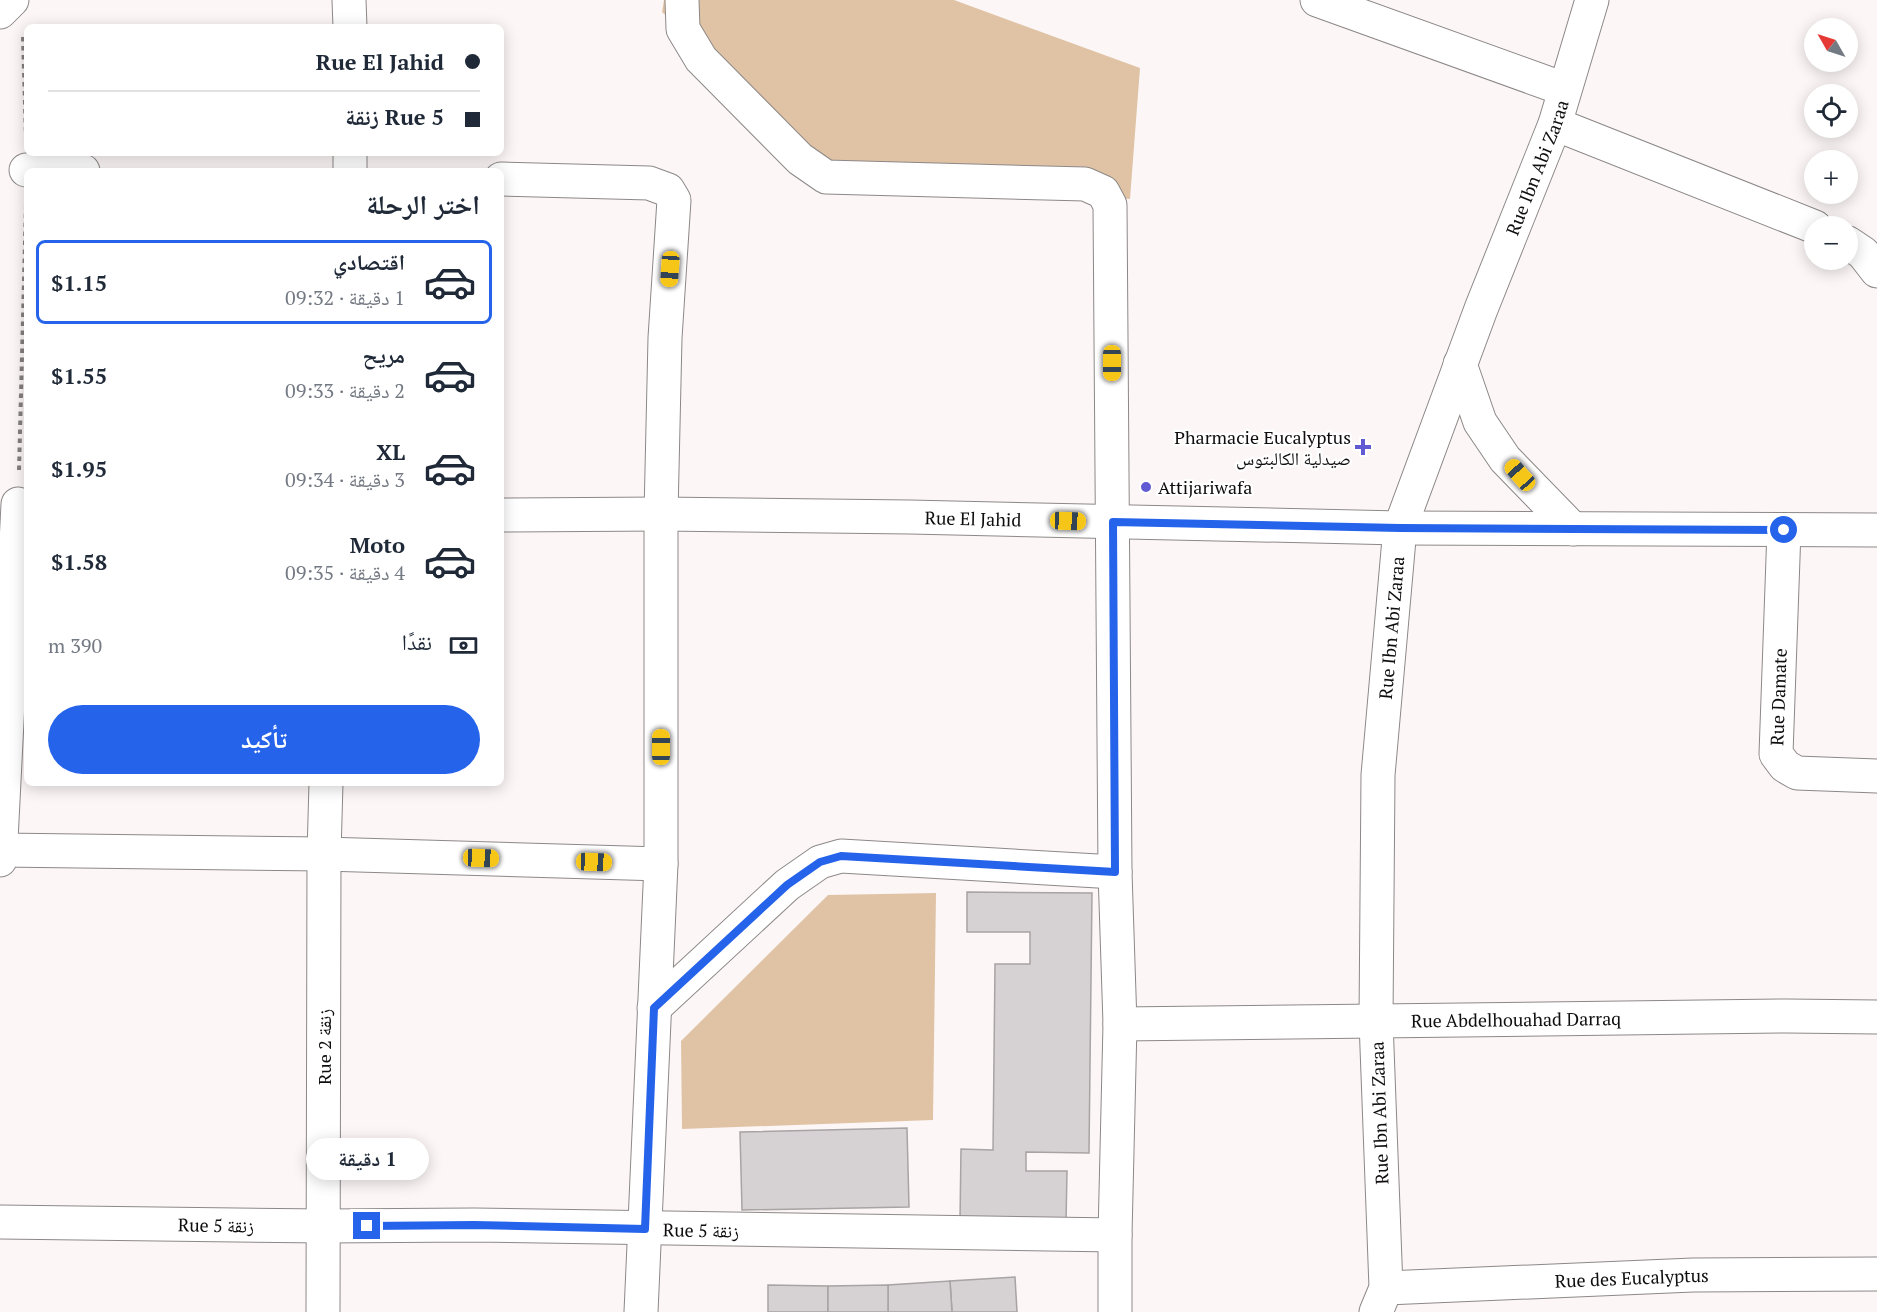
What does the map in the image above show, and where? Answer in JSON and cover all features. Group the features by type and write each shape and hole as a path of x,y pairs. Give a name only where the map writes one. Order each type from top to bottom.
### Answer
{"street":[{"path":"11,23 12,0"},
{"path":"350,0 350,24"},
{"path":"682,0 683,29 701,59 800,159 826,177 1085,184 1103,192 1110,205 1115,872 1120,1024 1115,1312"},
{"path":"1317,0 1564,89"},
{"name":"Rue Ibn Abi Zaraa","path":"1381,1300 1376,1021 1378,775 1400,528 1460,364 1555,124 1592,0"},
{"path":"1555,124 1804,223"},
{"path":"504,179 649,183 668,190 674,200 665,338 661,514 661,864 641,1312"},
{"path":"1858,250 1877,271"},
{"path":"1460,364 1480,422 1505,459 1573,529"},
{"path":"0,860 15,504"},
{"name":"Rue El Jahid","path":"504,515 910,516 1400,528 1877,530"},
{"name":"Rue Damate","path":"1784,530 1776,754 1785,766 1797,773 1877,776"},
{"name":"Rue 2 زنقة","path":"323,1312 326,786"},
{"path":"0,850 324,854 661,864"},
{"path":"654,1008 787,885 820,862 841,856 1115,872"},
{"name":"Rue Abdelhouahad Darraq","path":"1120,1024 1786,1016 1877,1017"},
{"name":"Rue 5 زنقة","path":"0,1222 324,1226 474,1225 1115,1235"},
{"name":"Rue des Eucalyptus","path":"1381,1300 1693,1275 1877,1274"}],"path":[{"path":"11,23 24,150"},
{"path":"15,504 24,231"}],"shaded area":[{"path":"664,0 954,0 1140,68 1130,199 847,186 662,12"},
{"path":"936,893 933,1120 682,1129 681,1041 828,895"}],"building":[{"path":"967,892 1092,893 1089,1153 1026,1152 1026,1171 1067,1171 1066,1222 960,1221 961,1149 993,1150 995,964 1030,964 1030,932 967,932"},
{"path":"907,1128 909,1207 742,1210 740,1132"},
{"path":"1015,1277 1017,1312 952,1312 950,1281"},
{"path":"950,1281 952,1312 888,1312 888,1285"},
{"path":"768,1285 828,1286 828,1312 768,1312"},
{"path":"888,1285 888,1312 828,1312 828,1286"}],"place":[{"name":"Pharmacie Eucalyptus صيدلية الكالبتوس","path":"1363,447"},
{"name":"Attijariwafa","path":"1146,487"}],"route":[{"path":"367,1226 474,1225 645,1229 654,1008 787,885 820,862 841,856 1115,872 1113,522 1400,528 1784,530"}]}
